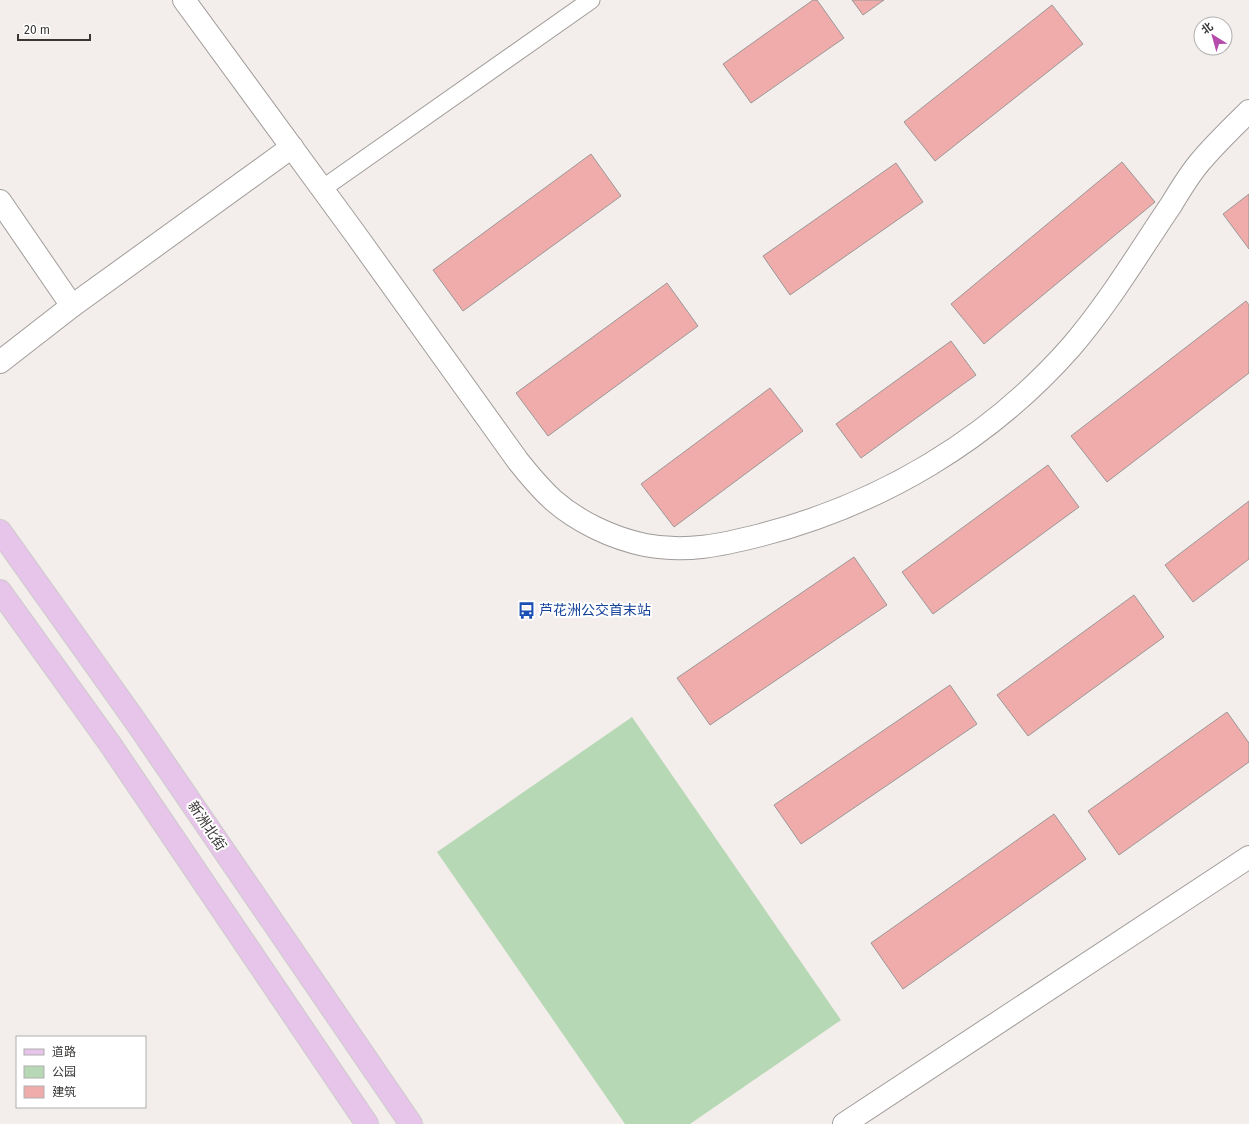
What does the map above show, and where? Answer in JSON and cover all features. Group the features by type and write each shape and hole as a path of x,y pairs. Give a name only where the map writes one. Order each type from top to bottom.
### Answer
{"main road":[{"name":"新洲北街","path":"0,531 141,729 411,1124"},
{"path":"0,591 110,744 367,1124"}],"street":[{"path":"184,0 534,482 553,500 574,516 591,525 621,538 646,545 672,548 698,548 724,544 786,528 823,516 893,486 933,463 970,438 1006,410 1040,380 1071,347 1099,311 1200,162 1249,111"},
{"path":"322,189 591,0"},
{"path":"0,362 72,306 292,147"},
{"path":"0,201 72,306"},
{"path":"844,1124 1249,857"}],"green space":[{"path":"632,717 841,1020 690,1124 625,1124 437,852"}],"building":[{"path":"813,0 817,0 844,38 751,103 723,64"},
{"path":"852,0 884,0 863,15"},
{"path":"1052,5 1083,44 935,161 904,122"},
{"path":"591,154 621,196 463,311 433,270"},
{"path":"1122,162 1155,202 984,344 951,304"},
{"path":"896,163 923,202 790,295 763,256"},
{"path":"1249,194 1249,249 1223,214"},
{"path":"667,283 698,326 548,436 516,393"},
{"path":"1246,301 1249,305 1249,373 1107,482 1071,436"},
{"path":"951,341 976,375 861,458 836,424"},
{"path":"770,388 803,431 674,527 641,484"},
{"path":"1048,465 1079,507 933,614 902,572"},
{"path":"1249,501 1249,559 1193,602 1165,565"},
{"path":"854,557 887,605 710,725 677,678"},
{"path":"1134,595 1164,637 1028,736 997,695"},
{"path":"950,685 977,724 801,844 774,805"},
{"path":"1227,712 1249,743 1249,762 1119,855 1088,811"},
{"path":"1054,814 1086,859 903,989 871,943"}],"place":[{"name":"芦花洲公交首末站","path":"526,610"}]}
